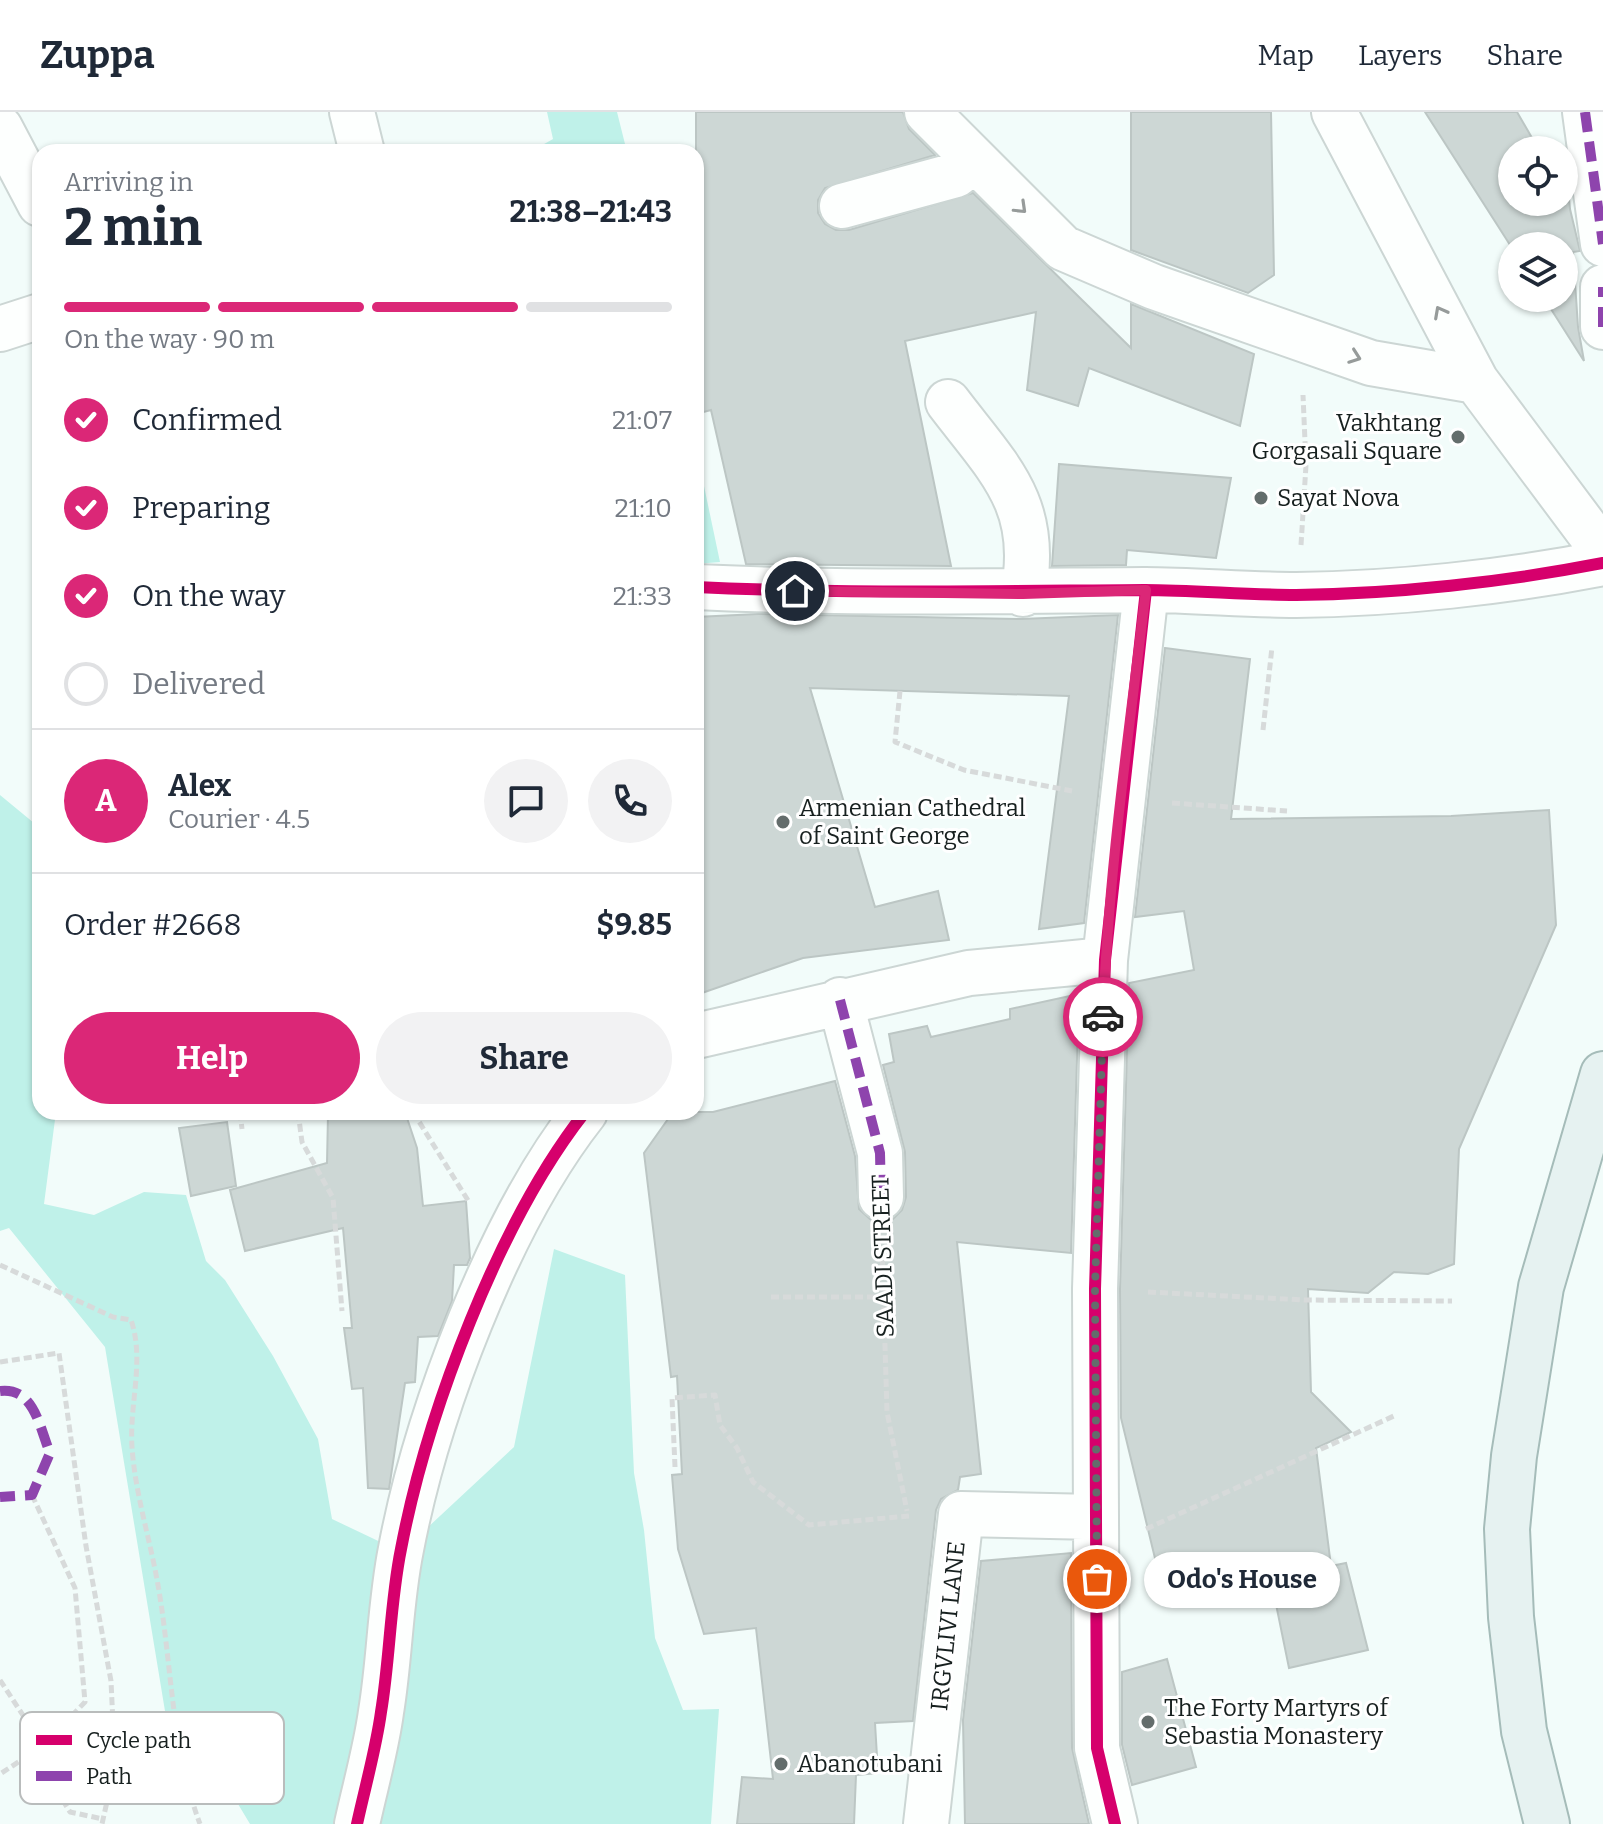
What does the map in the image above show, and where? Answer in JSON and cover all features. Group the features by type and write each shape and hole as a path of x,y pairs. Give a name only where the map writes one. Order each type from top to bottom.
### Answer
{"main road":[{"path":"1547,1824 1524,1731 1511,1617 1507,1529 1514,1456 1541,1287 1603,1074"}],"street":[{"path":"352,112 360,144"},
{"path":"1334,112 1476,381 1603,551"},
{"path":"1585,112 1603,244"},
{"path":"941,117 972,160 1063,248 1154,287 1371,363 1476,381"},
{"path":"0,128 32,189"},
{"path":"842,206 956,175 972,160"},
{"path":"1603,287 1603,327"},
{"path":"0,329 32,319"},
{"path":"948,402 1009,482 1027,527 1027,573 1023,594"},
{"path":"704,587 1023,594 1146,590 1298,595 1520,579 1603,563"},
{"path":"1115,1824 1097,1748 1095,1289 1105,960 1102,796 1146,590"},
{"path":"704,1034 840,1000 969,973 1105,960"},
{"name":"SAADI STREET","path":"840,1000 880,1153 881,1197"},
{"path":"357,1824 381,1713 400,1552 431,1431 503,1252 560,1143 579,1120"},
{"name":"IRGVLIVI LANE","path":"926,1824 937,1515 1096,1534"}],"path":[{"path":"1295,385 1303,392 1306,465 1298,595"},
{"path":"1263,730 1273,632"},
{"path":"900,691 895,742 964,770 1102,796 1287,811"},
{"path":"241,1120 242,1129"},
{"path":"299,1120 302,1142 333,1198 342,1311"},
{"path":"418,1120 503,1252"},
{"path":"0,1265 113,1317 131,1320 137,1338 132,1447 159,1587 174,1712"},
{"path":"1095,1289 1305,1300 1452,1301"},
{"path":"771,1297 884,1297"},
{"path":"0,1362 59,1353 86,1546 111,1681 112,1712"},
{"path":"675,1467 672,1398 715,1395 720,1425 737,1448 753,1482 809,1525 937,1515"},
{"path":"1096,1534 1396,1415"},
{"path":"32,1495 75,1588 85,1702 75,1712"},
{"path":"0,1680 21,1712"},
{"path":"0,1774 20,1761"},
{"path":"65,1804 70,1812 103,1822"},
{"path":"193,1804 200,1824"}],"green space":[{"path":"547,112 617,112 625,144 544,144 553,139"},
{"path":"704,486 720,562 704,563"},
{"path":"0,795 32,821 32,1120 55,1120 44,1204 94,1215 144,1192 186,1195 206,1261 225,1280 273,1356 318,1439 332,1519 393,1548 411,1543 514,1447 554,1249 625,1275 634,1473 644,1530 655,1638 683,1710 719,1709 711,1824 250,1824 238,1804 284,1804 284,1712 165,1712 105,1347 9,1228 0,1231"}],"building":[{"path":"696,112 903,112 909,129 935,155 825,188 818,200 818,213 825,224 836,230 849,230 973,193 1131,348 1131,304 1254,354 1240,426 1089,368 1078,406 1027,390 1036,312 905,341 951,566 746,564 711,410 704,412 704,144 696,144"},
{"path":"1131,112 1271,112 1274,275 1248,293 1131,250"},
{"path":"1425,112 1517,112 1531,136 1498,136 1498,216 1572,216 1575,232 1502,232"},
{"path":"1553,312 1577,312 1584,361"},
{"path":"1059,464 1231,478 1216,558 1127,550 1126,565 1052,566"},
{"path":"758,614 1021,619 1118,615 1084,923 1039,929 1069,696 810,688 875,907 938,891 949,940 803,958 704,992 704,617"},
{"path":"1165,648 1250,659 1231,819 1451,816 1549,810 1556,925 1459,1149 1454,1264 1428,1274 1394,1272 1368,1293 1308,1289 1311,1392 1351,1432 1316,1448 1331,1566 1346,1563 1368,1650 1289,1668 1266,1555 1161,1583 1121,1418 1120,1289 1129,983 1194,970 1184,911 1135,917"},
{"path":"1079,994 1071,1253 957,1242 981,1474 960,1477 958,1490 941,1499 936,1510 913,1721 875,1723 878,1773 856,1775 854,1824 737,1824 742,1777 773,1779 756,1628 704,1634 678,1549 672,1475 682,1474 677,1376 671,1377 644,1153 667,1120 704,1120 704,1112 835,1081 855,1156 859,1209 870,1219 882,1222 893,1219 902,1210 906,1197 905,1152 883,1065 894,1062 889,1034 927,1026 931,1037 1010,1019 1010,1009"},
{"path":"328,1120 408,1120 417,1148 423,1206 466,1201 470,1258 467,1265 454,1265 452,1301 438,1336 418,1337 415,1382 405,1383 389,1489 368,1488 363,1388 352,1389 344,1328 352,1328 343,1228 245,1251 230,1190 327,1163"},
{"path":"227,1122 236,1186 191,1196 179,1128"},
{"path":"1071,1553 1072,1748 1089,1824 965,1824 963,1720 981,1561"},
{"name":"The Forty Martyrs of Sebastia Monastery","path":"1167,1659 1196,1767 1132,1785 1122,1745 1122,1672"}],"marked path":[{"path":"1585,112 1603,244"},
{"path":"1603,287 1603,327"},
{"path":"840,1000 880,1153 881,1197"},
{"path":"0,1391 11,1391 28,1402 50,1453 32,1495 0,1497"}],"cycle path":[{"path":"704,587 1334,594 1450,586 1603,563"},
{"path":"1115,1824 1097,1748 1095,1289 1105,960 1146,590"},
{"path":"357,1824 379,1726 401,1549 429,1439 470,1320 496,1262 553,1156 579,1120"}],"way so far":[{"path":"1097,1579 1095,1289 1103,1017"}],"place":[{"name":"Vakhtang Gorgasali Square","path":"1458,437"},
{"name":"Sayat Nova","path":"1261,498"},
{"name":"Armenian Cathedral of Saint George","path":"783,822"},
{"name":"Odo's House","path":"1097,1579"},
{"name":"The Forty Martyrs of Sebastia Monastery","path":"1148,1722"},
{"name":"Abanotubani","path":"781,1764"}],"route":[{"path":"795,591 908,590 1023,594 1146,590 1120,799 1105,960 1103,1017"}]}
